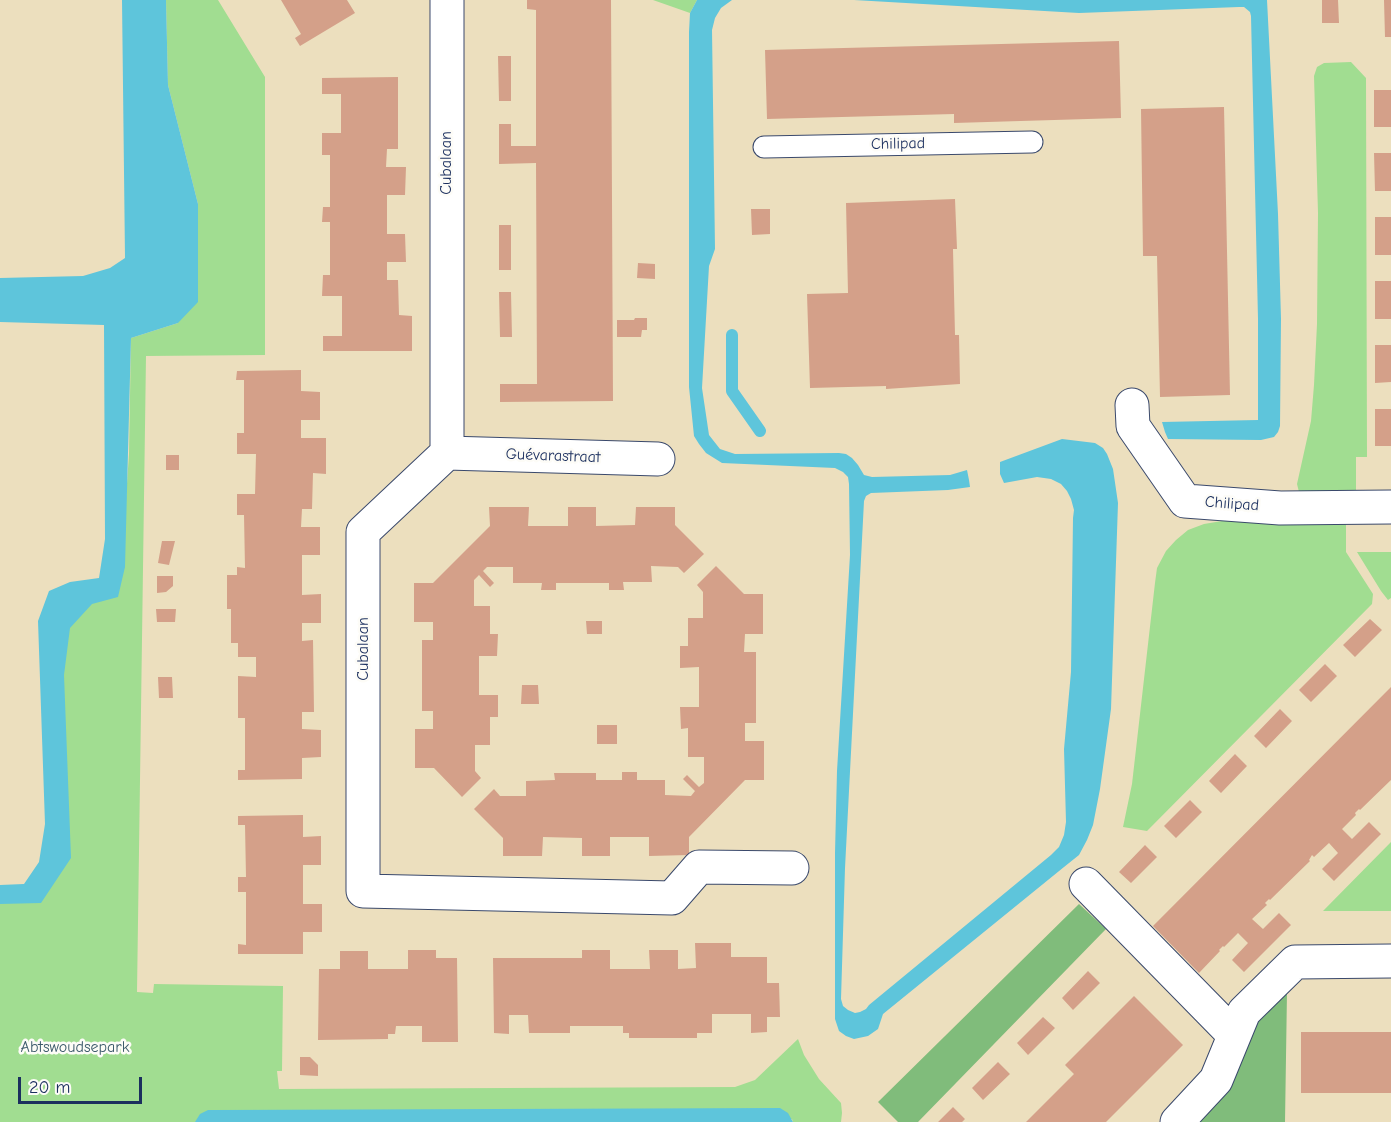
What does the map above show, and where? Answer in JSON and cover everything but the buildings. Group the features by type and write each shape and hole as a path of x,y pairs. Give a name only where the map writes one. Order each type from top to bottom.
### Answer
{"street":[{"name":"Cubalaan","path":"447,0 447,453 363,532 363,891 672,898 699,867 792,868"},
{"name":"Chilipad","path":"1132,405 1133,426 1185,501 1280,508 1391,507"},
{"name":"Guévarastraat","path":"447,453 658,459"},
{"path":"1086,884 1234,1035"},
{"path":"1177,1122 1216,1080 1244,1012 1295,962 1391,962"}],"lane":[{"name":"Chilipad","path":"764,147 1032,142"}],"green space":[{"name":"Abtswoudsepark","path":"166,0 218,0 265,77 265,355 146,356 137,992 153,993 154,984 283,986 282,1071 277,1071 279,1089 735,1087 755,1080 798,1039 804,1055 819,1079 841,1103 841,1122 793,1122 792,1119 0,1122 0,892 33,891 52,863 55,620 120,586 129,454 131,338 178,323 198,204 168,85"},
{"path":"653,0 697,0 690,13"},
{"path":"1351,62 1366,78 1367,457 1356,457 1356,493 1299,492 1297,484 1311,421 1317,324 1318,213 1314,76 1317,67 1324,63"},
{"path":"1346,519 1346,552 1373,594 1372,604 1147,831 1123,827 1132,784 1157,568 1166,551 1188,530 1204,524 1222,521"},
{"path":"1357,552 1391,552 1391,598 1388,600 1381,591"},
{"path":"1391,842 1391,911 1323,911"},
{"path":"1079,904 1106,929 918,1122 898,1122 878,1102"},
{"path":"1287,992 1285,1122 1196,1122 1250,1020"}],"water":[{"path":"122,0 166,0 168,85 198,204 198,302 178,323 131,338 125,567 118,597 92,604 70,628 64,675 71,858 41,903 0,904 0,885 24,884 39,862 45,824 38,621 49,591 70,582 99,578 105,539 104,325 0,322 0,278 83,276 110,268 125,258"},
{"path":"697,0 732,0 721,8 712,30 715,249 709,266 702,388 709,435 720,449 735,454 839,453 852,458 864,475 872,477 950,475 967,470 969,480 970,487 871,493 864,501 845,868 841,999 843,1006 848,1010 855,1013 866,1009 1059,847 1066,822 1064,749 1071,672 1074,510 1067,491 1061,484 1051,479 1037,477 1004,483 1000,474 1000,462 1062,439 1095,443 1103,448 1113,469 1118,503 1111,709 1100,789 1093,825 1087,840 1079,855 883,1014 878,1029 868,1036 854,1039 839,1031 835,1019 835,853 837,771 850,555 848,477 835,468 722,463 706,453 694,436 689,387 689,32 690,13"},
{"path":"854,0 1267,0 1281,319 1280,426 1274,437 1261,440 1168,439 1162,422 1258,420 1258,319 1250,12 1244,7 1239,7 1079,13"},
{"path":"780,1108 788,1113 793,1122 195,1122 200,1114 208,1110"}],"waterway":[{"path":"732,335 732,391 760,431"}]}
